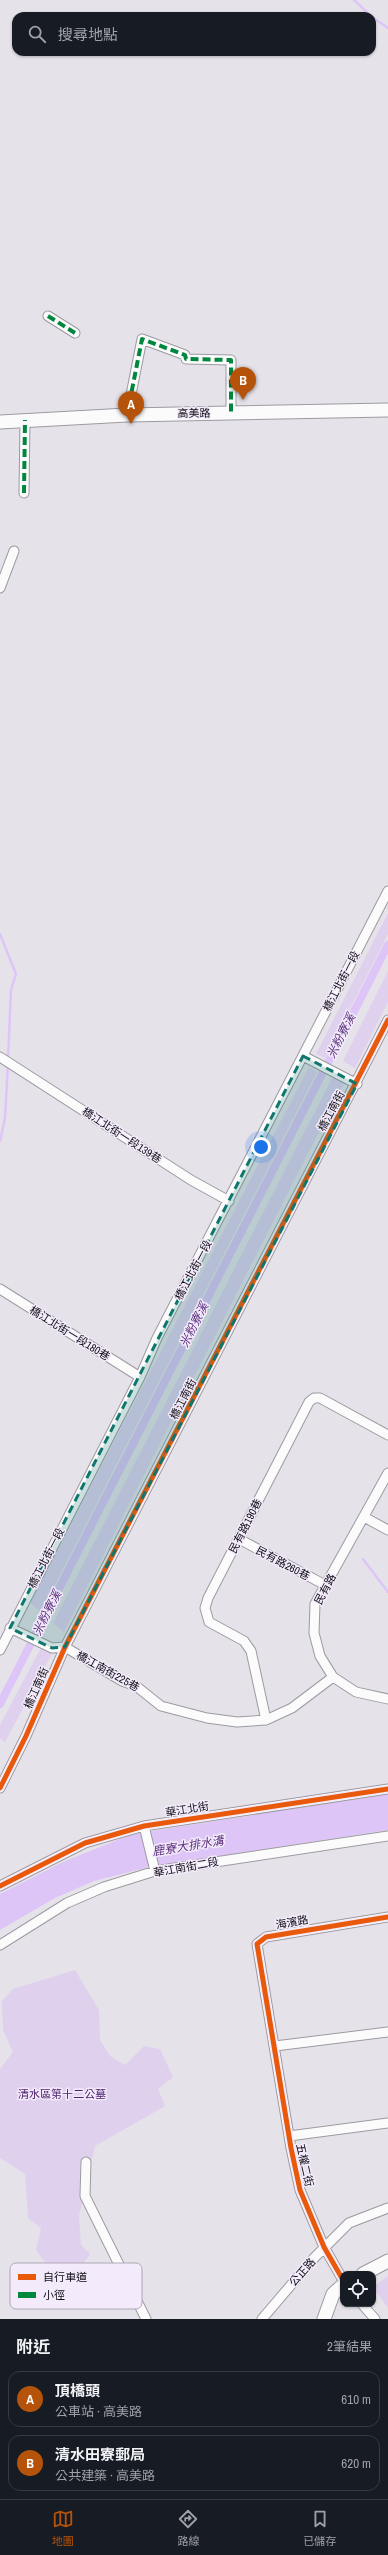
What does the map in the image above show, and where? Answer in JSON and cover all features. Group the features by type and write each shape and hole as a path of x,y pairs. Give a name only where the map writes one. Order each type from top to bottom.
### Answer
{"street":[{"path":"48,316 75,332"},
{"path":"127,415 142,339 185,355 186,359 231,360 231,412"},
{"name":"高美路","path":"0,422 127,415 388,410"},
{"path":"24,493 25,420"},
{"path":"0,588 14,551"},
{"name":"橋江北街一段","path":"0,1650 140,1377 157,1338 388,891"},
{"name":"橋江南街","path":"0,1788 26,1736 65,1647 357,1084 388,1020"},
{"path":"303,1056 357,1084"},
{"name":"橋江北街一段139巷","path":"2,1058 191,1180 229,1201"},
{"name":"橋江北街一段180巷","path":"0,1289 140,1377"},
{"name":"民有路190巷","path":"266,1720 251,1651 244,1641 209,1622 206,1616 208,1598 239,1539 304,1407 314,1398 320,1398 388,1435"},
{"name":"民有路","path":"388,1473 327,1586 315,1604 314,1633 320,1656 333,1677 356,1692 388,1698"},
{"path":"364,1517 388,1530"},
{"name":"民有路260巷","path":"239,1539 327,1586"},
{"name":"橋江南街225巷","path":"10,1628 52,1648 65,1647 122,1681 136,1686 161,1706 207,1718 237,1722 266,1720"},
{"path":"266,1720 292,1708 333,1677"},
{"name":"華江北街","path":"0,1886 85,1843 145,1828 388,1788"},
{"path":"145,1828 155,1870"},
{"name":"華江南街二段","path":"0,1945 67,1903 104,1887 155,1870 388,1836"},
{"name":"海濱路","path":"275,2046 257,1944 266,1936 388,1917"},
{"path":"275,2046 388,2032"},
{"name":"五權二街","path":"275,2046 289,2136 300,2190 324,2247 340,2275"},
{"path":"289,2136 388,2123"},
{"path":"86,2162 85,2196 118,2263"},
{"name":"公正路","path":"262,2319 324,2247 349,2223 388,2208"},
{"path":"369,2271 388,2261"},
{"path":"324,2319 332,2294 340,2287"},
{"path":"365,2307 375,2319"},
{"path":"141,2309 146,2319"}],"highlighted area":[{"path":"303,1056 357,1084 65,1647 52,1648 10,1628"}],"green space":[{"path":"388,913 388,934 325,1058 316,1054"},
{"path":"388,971 388,1002 355,1068 343,1061"},
{"path":"309,1067 317,1072 41,1612 30,1603"},
{"path":"334,1074 346,1079 64,1632 53,1623"},
{"path":"44,1642 55,1648 5,1742 0,1738 0,1725"},
{"name":"清水區第十二公墓","path":"75,1970 99,2010 100,2040 110,2056 125,2065 144,2046 160,2049 173,2077 158,2089 165,2106 95,2146 79,2216 81,2245 90,2254 83,2263 46,2263 36,2250 41,2228 28,2218 25,2174 0,2158 0,2069 13,2052 3,2030 2,2001 13,1989"},
{"path":"388,2276 388,2308 376,2291 376,2285"}],"water":[{"name":"鹿寮大排水溝","path":"388,1794 388,1830 149,1867 94,1881 55,1898 0,1930 0,1894 63,1862 132,1834"}],"waterway":[{"path":"354,0 367,12"},
{"path":"376,20 388,28"},
{"path":"0,934 16,974 11,990 8,1059"},
{"name":"米粉寮溪","path":"0,1704 388,945"},
{"path":"0,1141 5,1118 8,1064"},
{"path":"363,1559 388,1592"}],"marked path":[{"path":"48,316 75,333"},
{"path":"127,415 142,339 185,355 186,359 231,360 231,412"},
{"path":"24,493 25,420"}],"cycle path":[{"path":"0,1788 26,1736 65,1647 388,1020"},
{"path":"0,1886 85,1843 144,1826 388,1789"},
{"path":"340,2275 324,2247 300,2190 291,2148 257,1944 266,1937 388,1917"}],"place":[{"name":"清水田寮郵局","path":"243,400"},
{"name":"頂橋頭","path":"131,424"}]}
